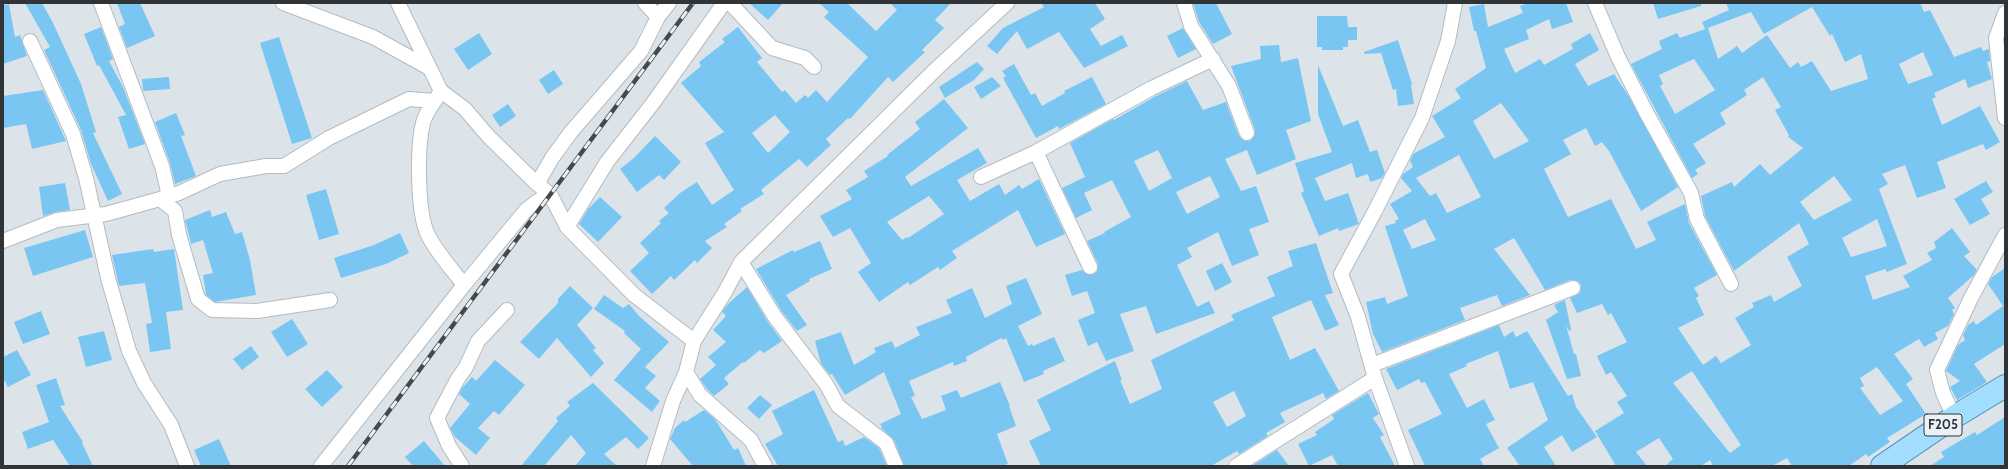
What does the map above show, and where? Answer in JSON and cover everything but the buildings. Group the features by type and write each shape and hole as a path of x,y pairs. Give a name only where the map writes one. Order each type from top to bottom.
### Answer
{"main road":[{"name":"F205","path":"1882,466 1954,417 2005,386"},
{"name":"F205","path":"1907,466 2005,402"}],"street":[{"path":"101,3 162,166 165,198 175,211 179,235 198,299 212,310 257,311 330,300"},
{"path":"283,3 373,37 429,68"},
{"path":"398,3 429,68 438,96 423,121 420,140 420,182 422,209 428,234 464,285"},
{"path":"645,3 658,17"},
{"path":"537,184 552,158 571,132 641,51 658,17 669,3"},
{"path":"566,227 607,162 653,103 724,3"},
{"path":"730,3 772,48 805,58 814,67"},
{"path":"653,466 673,401 686,372 694,340 725,292 741,262 935,70 1007,3"},
{"path":"1184,3 1191,26 1213,59 1237,104 1247,133"},
{"path":"1407,466 1374,372 1358,317 1341,274 1422,118 1448,41 1456,3"},
{"path":"1595,3 1618,57 1646,112 1691,193 1697,219 1731,284"},
{"path":"2005,13 1996,38 2005,118"},
{"path":"30,41 73,134 108,278 129,351 144,383 171,425 187,466"},
{"path":"981,176 1036,152 1152,88 1213,59"},
{"path":"3,242 57,220 106,214 165,198 220,174 266,166 284,166 330,138 409,99 438,96 465,109 488,136 537,184 549,193 566,227 634,295 694,340"},
{"path":"1036,152 1090,267"},
{"path":"321,466 464,285 526,210 549,193"},
{"path":"1954,417 1943,393 1937,370 1971,298 2005,235"},
{"path":"741,262 774,317 826,384 838,406 886,443 896,466"},
{"path":"1236,466 1374,372 1573,288"},
{"path":"462,466 449,446 437,418 457,380 466,367 478,341 507,310"},
{"path":"686,372 700,394 751,440 765,466"}],"railway":[{"path":"348,466 693,3"}]}
